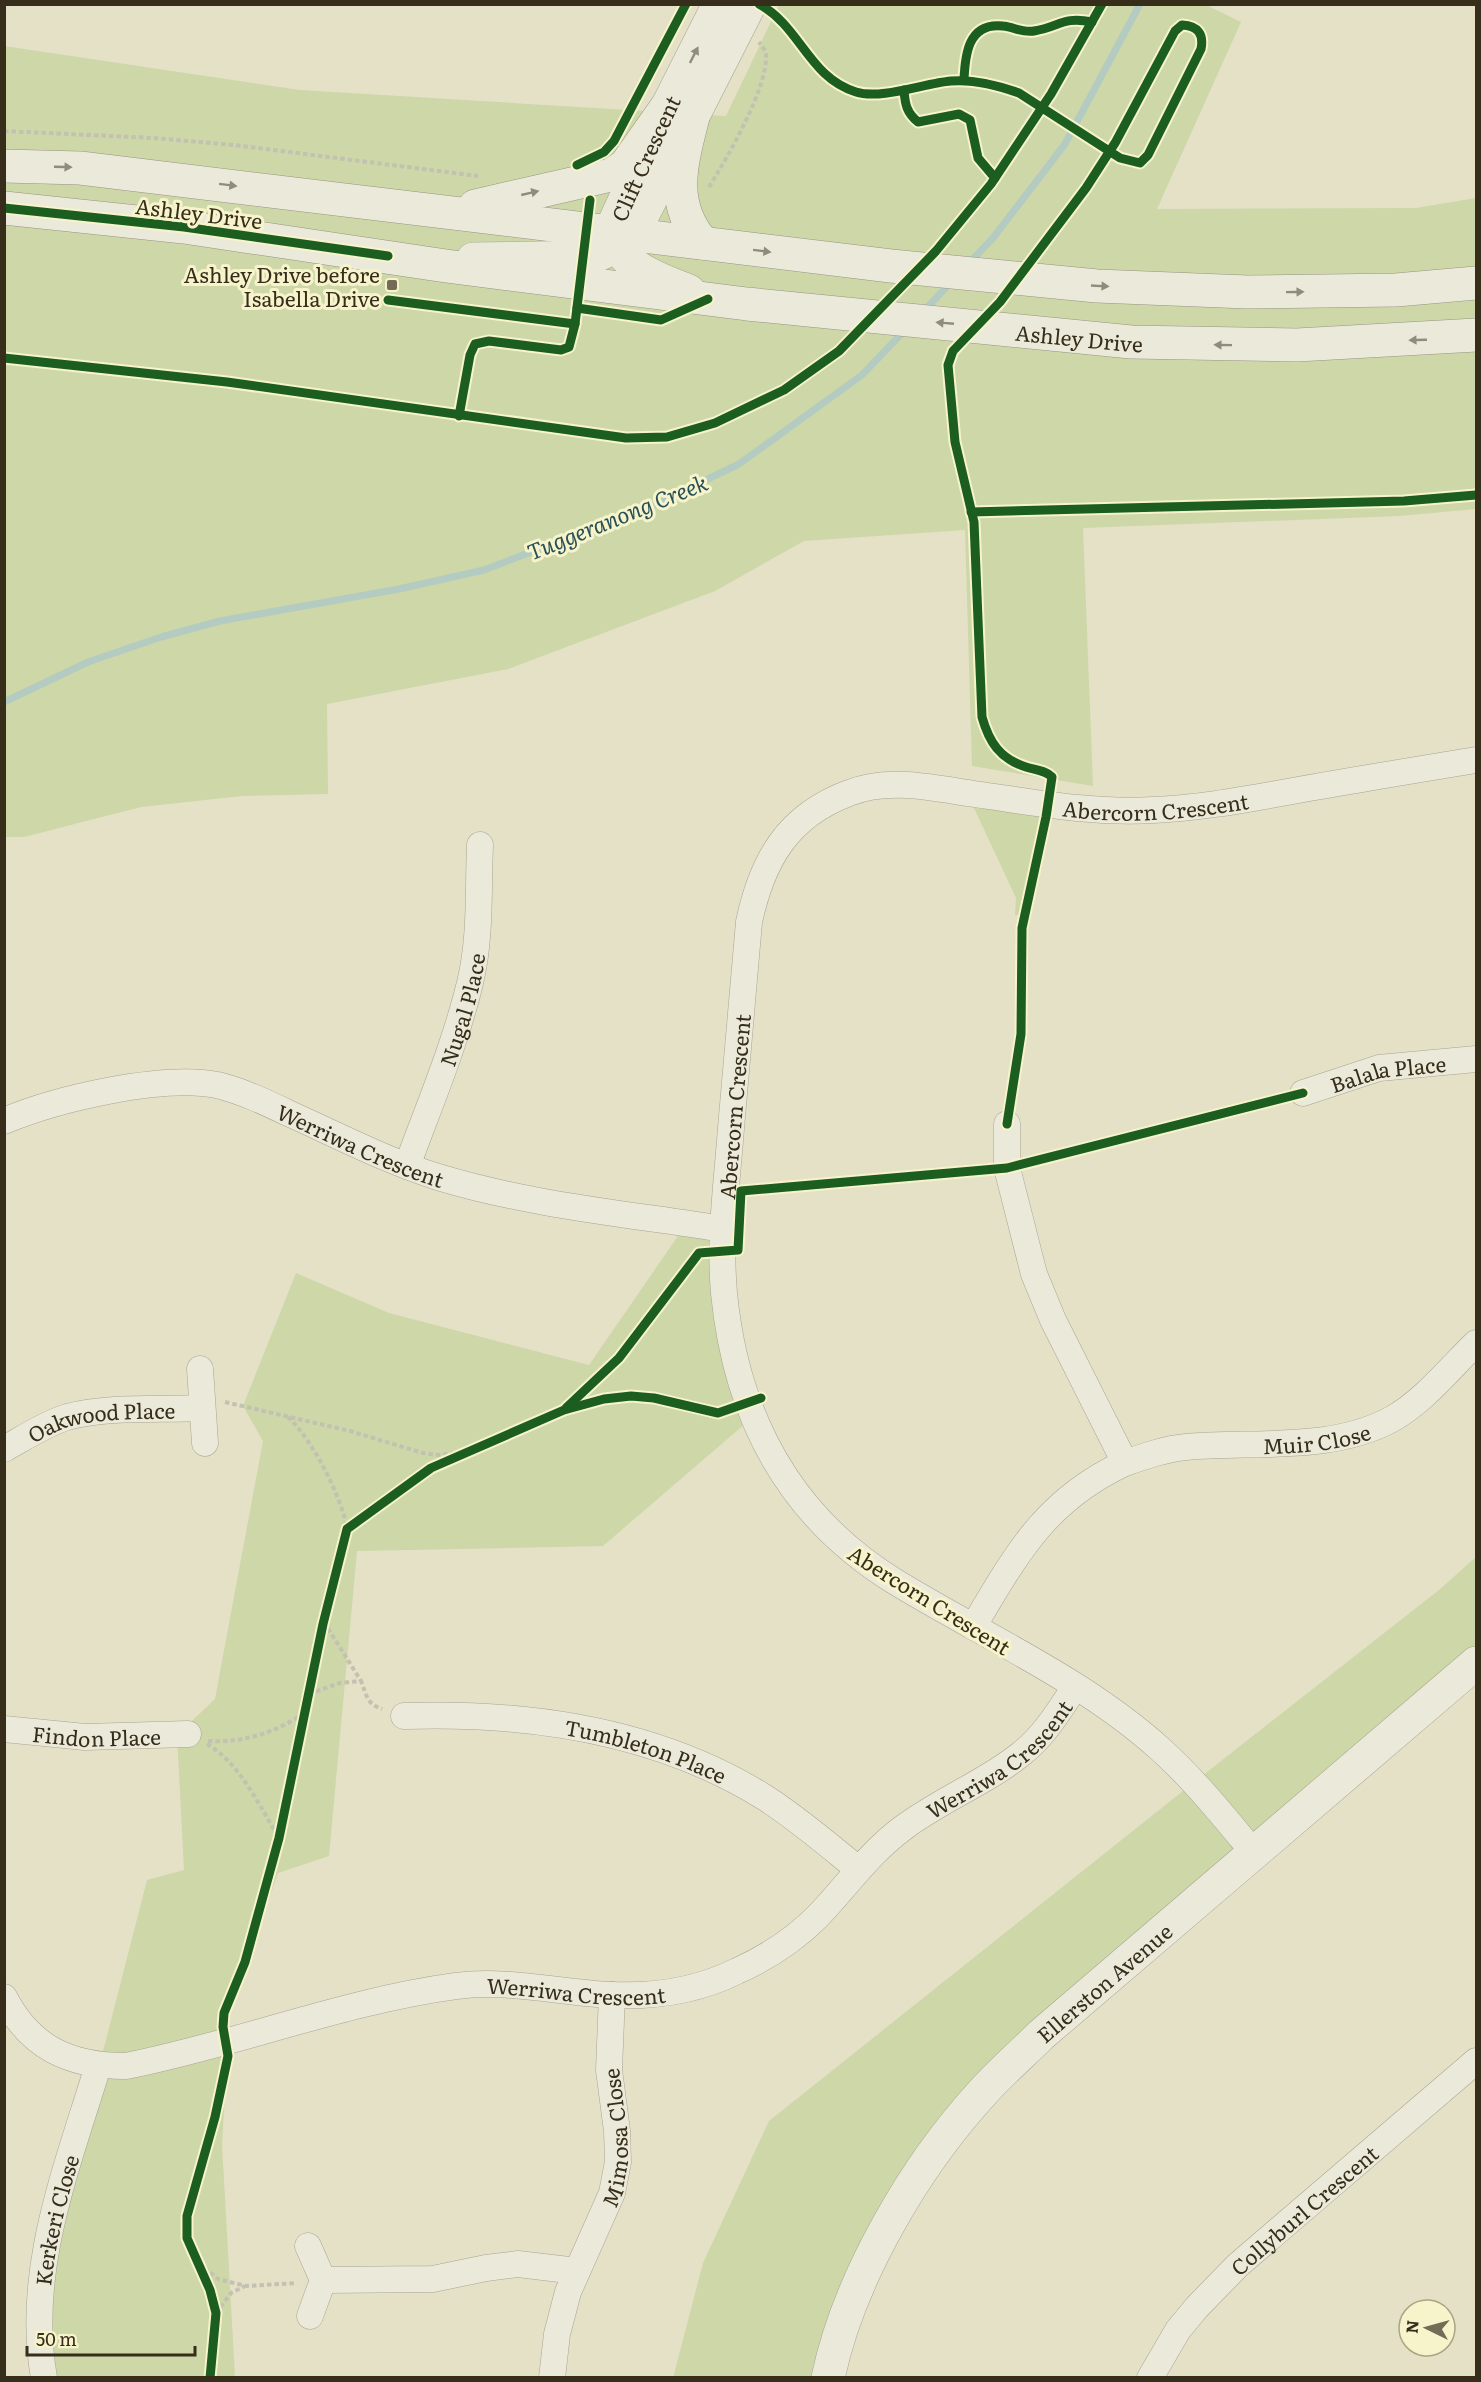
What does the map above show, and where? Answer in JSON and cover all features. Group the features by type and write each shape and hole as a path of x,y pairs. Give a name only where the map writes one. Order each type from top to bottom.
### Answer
{"main road":[{"name":"Clift Crescent","path":"708,299 644,273 630,264 620,237 681,111 719,4"},
{"name":"Clift Crescent","path":"681,111 750,4"},
{"path":"453,211 610,175 625,166 681,111"},
{"path":"681,111 681,205 689,227 704,243"},
{"name":"Ashley Drive","path":"4,166 80,168 453,211 620,237 704,243 891,266 1097,286 1247,292 1396,290 1476,284"},
{"name":"Ashley Drive","path":"4,208 184,227 410,260 708,299 1131,342 1297,345 1476,335"},
{"path":"410,260 594,257 620,237"},
{"name":"Ellerston Avenue","path":"828,2378 855,2294 890,2221 933,2153 984,2091 1041,2035 1476,1663"}],"street":[{"name":"Abercorn Crescent","path":"1254,1853 1206,1796 1159,1748 1106,1707 1075,1687 892,1580 845,1546 805,1506 772,1460 746,1403 732,1353 724,1291 723,1229 749,922 757,885 774,851 799,822 814,811 848,793 866,788 903,784 1084,809 1153,811 1222,803 1476,760"},
{"name":"Nugal Place","path":"407,1166 456,1033 471,981 477,927 480,845"},
{"name":"Balala Place","path":"1303,1093 1379,1068 1476,1059"},
{"name":"Werriwa Crescent","path":"4,1121 36,1107 101,1093 177,1082 216,1085 253,1097 407,1166 501,1194 723,1229"},
{"path":"1007,1124 1007,1168 1034,1274 1053,1320 1125,1463"},
{"name":"Muir Close","path":"973,1627 1012,1561 1038,1526 1069,1496 1105,1472 1125,1463 1184,1447 1322,1440 1358,1434 1392,1419 1407,1409 1476,1343"},
{"name":"Oakwood Place","path":"200,1369 205,1443"},
{"name":"Oakwood Place","path":"4,1449 37,1430 67,1418 99,1412 202,1408"},
{"name":"Werriwa Crescent","path":"4,1996 14,2015 36,2040 65,2058 98,2066 140,2063 409,1994 458,1985 508,1984 612,1995 662,1993 686,1989 734,1973 777,1950 816,1918 858,1869 904,1827 1022,1754 1051,1724 1075,1687"},
{"name":"Tumbleton Place","path":"405,1716 461,1714 573,1725 607,1732 672,1751 735,1780 765,1797 858,1869"},
{"name":"Findon Place","path":"4,1729 85,1737 188,1734"},
{"name":"Mimosa Close","path":"552,2378 557,2334 577,2271 612,2193 618,2162 617,2131 609,2070 612,1995"},
{"name":"Collyburl Crescent","path":"1150,2378 1179,2330 1197,2307 1238,2265 1476,2061"},
{"name":"Kerkeri Close","path":"44,2378 37,2327 40,2273 52,2219 98,2066"},
{"path":"308,2246 323,2280 310,2316"},
{"path":"323,2280 433,2279 486,2268 518,2265 577,2271"}],"path":[{"path":"706,191 734,148 767,62 766,52 761,43 753,39"},
{"path":"4,131 153,138 234,145 480,177"},
{"path":"202,1408 210,1399 285,1415 423,1453 439,1455 463,1452"},
{"path":"285,1415 296,1426 321,1466 345,1515 347,1529 344,1539"},
{"path":"440,1463 476,1447"},
{"path":"347,1529 360,1519"},
{"path":"320,1636 326,1611"},
{"path":"324,1622 361,1681 366,1698 371,1704 405,1716"},
{"path":"309,1695 340,1683 361,1681"},
{"path":"304,1723 312,1683"},
{"path":"278,1843 235,1770 217,1750 201,1741 224,1742 251,1738 306,1712"},
{"path":"278,1843 281,1827"},
{"path":"190,2247 193,2258 205,2280"},
{"path":"193,2258 218,2279 246,2286 323,2280"},
{"path":"216,2313 231,2293 246,2286"},
{"path":"213,2301 216,2313 214,2325"}],"green space":[{"path":"779,5 1206,5 1241,22 1157,209 1416,208 1476,198 1476,509 1399,516 1083,528 1093,786 972,766 965,530 804,541 715,591 508,669 327,704 328,794 242,796 141,807 24,837 5,837 4,46 300,90 726,116"},
{"path":"967,793 1056,805 1028,914 1015,915 1016,898"},
{"path":"687,1223 723,1229 753,1417 603,1546 357,1551 329,1856 278,1873 230,2010 222,2144 235,2377 44,2378 44,2256 105,2044 147,1880 184,1870 177,1735 215,1699 263,1441 243,1406 296,1273 389,1313 589,1365"},
{"path":"1476,1557 1476,1662 1254,1853 920,2174 828,2377 673,2378 703,2263 769,2121 1439,1590"}],"waterway":[{"name":"Tuggeranong Creek","path":"968,264 993,238 1065,144 1140,4"},
{"name":"Tuggeranong Creek","path":"923,312 950,283"},
{"name":"Tuggeranong Creek","path":"4,702 88,662 161,637 220,621 399,589 484,570 654,505 739,464 862,375 905,330"}],"cycle path":[{"path":"577,165 604,152 614,141 686,4"},
{"path":"759,4 785,25 826,75 856,92 890,93 951,81 994,85 1019,93 1120,158 1140,163 1148,155 1201,49 1202,39 1199,32 1192,27 1182,25 1175,31 1115,143 1086,188 1000,302 953,351 948,365 955,442 974,522 982,717 992,742 1002,754 1017,764 1052,777 1046,817 1022,928 1021,1034 1007,1124"},
{"path":"4,358 227,382 626,438 667,437 715,423 784,390 839,351 936,251 991,184 1051,94 1102,4"},
{"path":"964,80 971,42 982,29 1003,26 1030,31 1067,21 1092,22"},
{"path":"904,90 907,108 918,122 959,114 970,120 978,158 995,178"},
{"path":"459,416 470,355 475,344 489,341 561,350 569,347 575,324 590,200"},
{"path":"4,208 184,227 388,256"},
{"path":"577,308 661,320 708,299"},
{"path":"388,300 575,324"},
{"path":"971,512 1404,501 1476,495"},
{"path":"566,1408 619,1358 699,1253 738,1250 741,1191 1007,1168 1303,1093"},
{"path":"210,2378 216,2313 210,2290 187,2238 187,2216 215,2117 228,2056 223,2027 224,2013 245,1962 279,1838 323,1624 347,1529 431,1468 564,1410 604,1399 631,1396 654,1398 718,1413 761,1398"}],"place":[{"name":"Ashley Drive before Isabella Drive","path":"392,285"}]}
